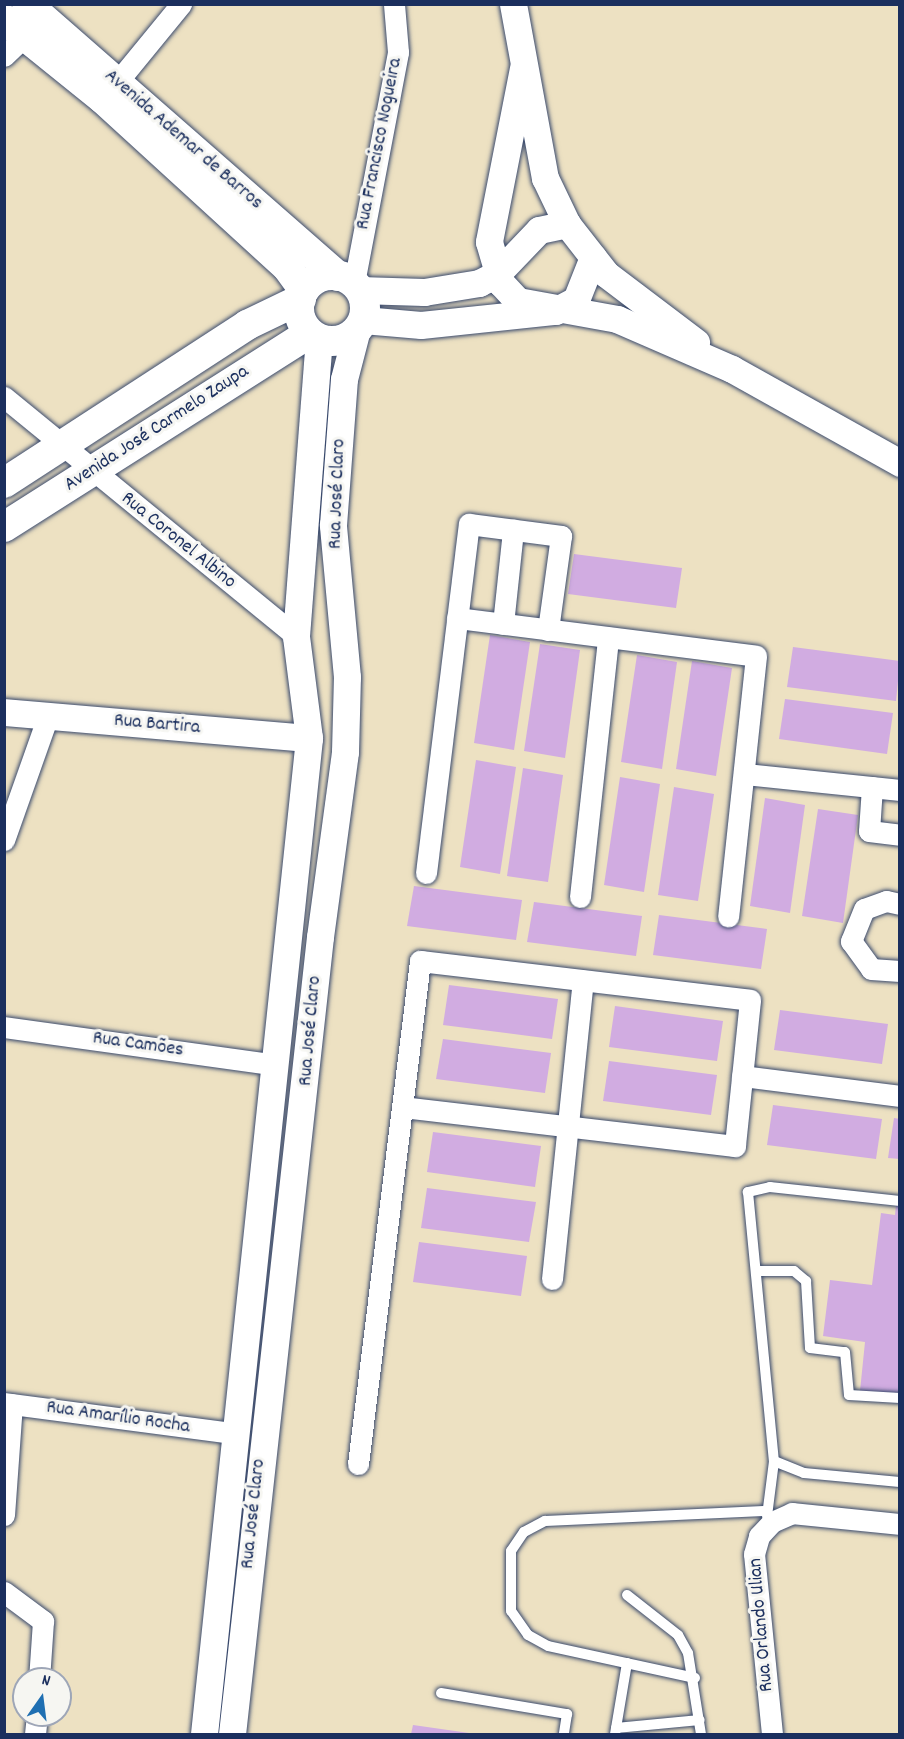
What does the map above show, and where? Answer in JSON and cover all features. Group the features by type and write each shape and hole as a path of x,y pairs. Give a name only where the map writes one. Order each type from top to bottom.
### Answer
{"main road":[{"name":"Avenida Ademar de Barros","path":"21,27 110,91 350,283"},
{"name":"Avenida Ademar de Barros","path":"110,91 287,267 302,295"},
{"path":"319,278 350,283 360,325 340,340 315,335 300,317 302,295 319,278"},
{"name":"Avenida José Carmelo Zaupa","path":"4,483 247,325 302,295"},
{"name":"Avenida José Carmelo Zaupa","path":"4,527 315,335"}],"street":[{"path":"110,91 181,4"},
{"name":"Rua Francisco Nogueira","path":"350,283 398,52 394,4"},
{"path":"513,4 545,178 567,224 606,274 732,369"},
{"path":"523,68 489,242 497,274 518,301 555,311 617,319 732,369 900,463"},
{"path":"350,283 457,290 497,274 538,231 567,224"},
{"path":"360,325 421,325 555,311 576,300 593,257"},
{"name":"Rua José Claro","path":"232,1734 320,937 345,752 347,676 333,525 344,379 360,325"},
{"name":"Rua José Claro","path":"204,1734 232,1433 271,1064 309,738 296,636 315,335"},
{"name":"Rua Coronel Albino","path":"4,397 296,636"},
{"path":"426,873 469,524 561,536 548,630"},
{"path":"503,624 513,530"},
{"path":"457,618 756,656 728,916"},
{"path":"580,897 608,638"},
{"name":"Rua Bartira","path":"4,712 309,738"},
{"path":"4,840 48,716"},
{"path":"745,774 900,790"},
{"path":"872,787 869,831 900,835"},
{"path":"900,904 886,901 864,909 851,941 871,969 900,970"},
{"path":"358,1464 420,961 750,1000 735,1146 403,1107"},
{"path":"552,1279 566,1126 583,981"},
{"name":"Rua Camões","path":"4,1027 271,1064"},
{"path":"742,1076 900,1096"},
{"path":"4,1515 8,1403"},
{"name":"Rua Amarílio Rocha","path":"8,1403 232,1433"},
{"path":"768,1516 792,1513 900,1524"},
{"name":"Rua Orlando Ulian","path":"768,1516 754,1554 772,1734"},
{"path":"4,1592 43,1621 40,1667"}],"lane":[{"path":"695,1678 548,1646 528,1635 511,1611 511,1551 524,1532 545,1521 768,1516 774,1461 748,1192 757,1186 900,1201"},
{"path":"756,1271 794,1271 806,1281 810,1348 845,1352 849,1395 900,1398"},
{"path":"774,1461 804,1473 900,1482"},
{"path":"627,1595 678,1635 695,1678 702,1734"},
{"path":"627,1664 615,1731 700,1720"},
{"path":"441,1693 567,1714 564,1734"}],"building":[{"path":"574,554 682,568 676,608 568,594"},
{"path":"490,635 530,642 514,750 474,743"},
{"path":"540,644 580,650 565,758 524,751"},
{"path":"793,647 900,661 896,701 787,687"},
{"path":"637,655 677,662 662,769 621,762"},
{"path":"692,661 732,668 716,776 676,769"},
{"path":"785,699 893,713 887,754 779,739"},
{"path":"476,760 516,767 500,874 460,867"},
{"path":"523,768 563,775 548,882 507,876"},
{"path":"620,777 660,784 644,892 604,885"},
{"path":"674,787 714,794 698,901 658,895"},
{"path":"765,798 805,805 790,913 750,906"},
{"path":"818,809 858,815 843,923 802,916"},
{"path":"414,886 522,900 516,940 407,926"},
{"path":"534,902 642,916 636,956 527,942"},
{"path":"659,915 767,929 761,969 653,955"},
{"path":"449,985 558,999 552,1039 443,1025"},
{"path":"615,1006 723,1021 717,1061 609,1047"},
{"path":"780,1010 888,1024 882,1064 774,1050"},
{"path":"443,1039 551,1053 545,1093 436,1079"},
{"path":"609,1061 717,1075 711,1115 603,1101"},
{"path":"773,1105 882,1119 876,1159 767,1145"},
{"path":"894,1118 900,1119 900,1159 888,1158"},
{"path":"433,1132 541,1146 535,1187 427,1172"},
{"path":"427,1188 536,1202 529,1242 421,1228"},
{"path":"896,1205 900,1205 900,1396 860,1391 865,1342 823,1336 830,1280 872,1285 881,1213 895,1215"},
{"path":"419,1242 527,1256 521,1296 413,1282"},
{"path":"413,1725 469,1733 469,1734 411,1734"}]}
